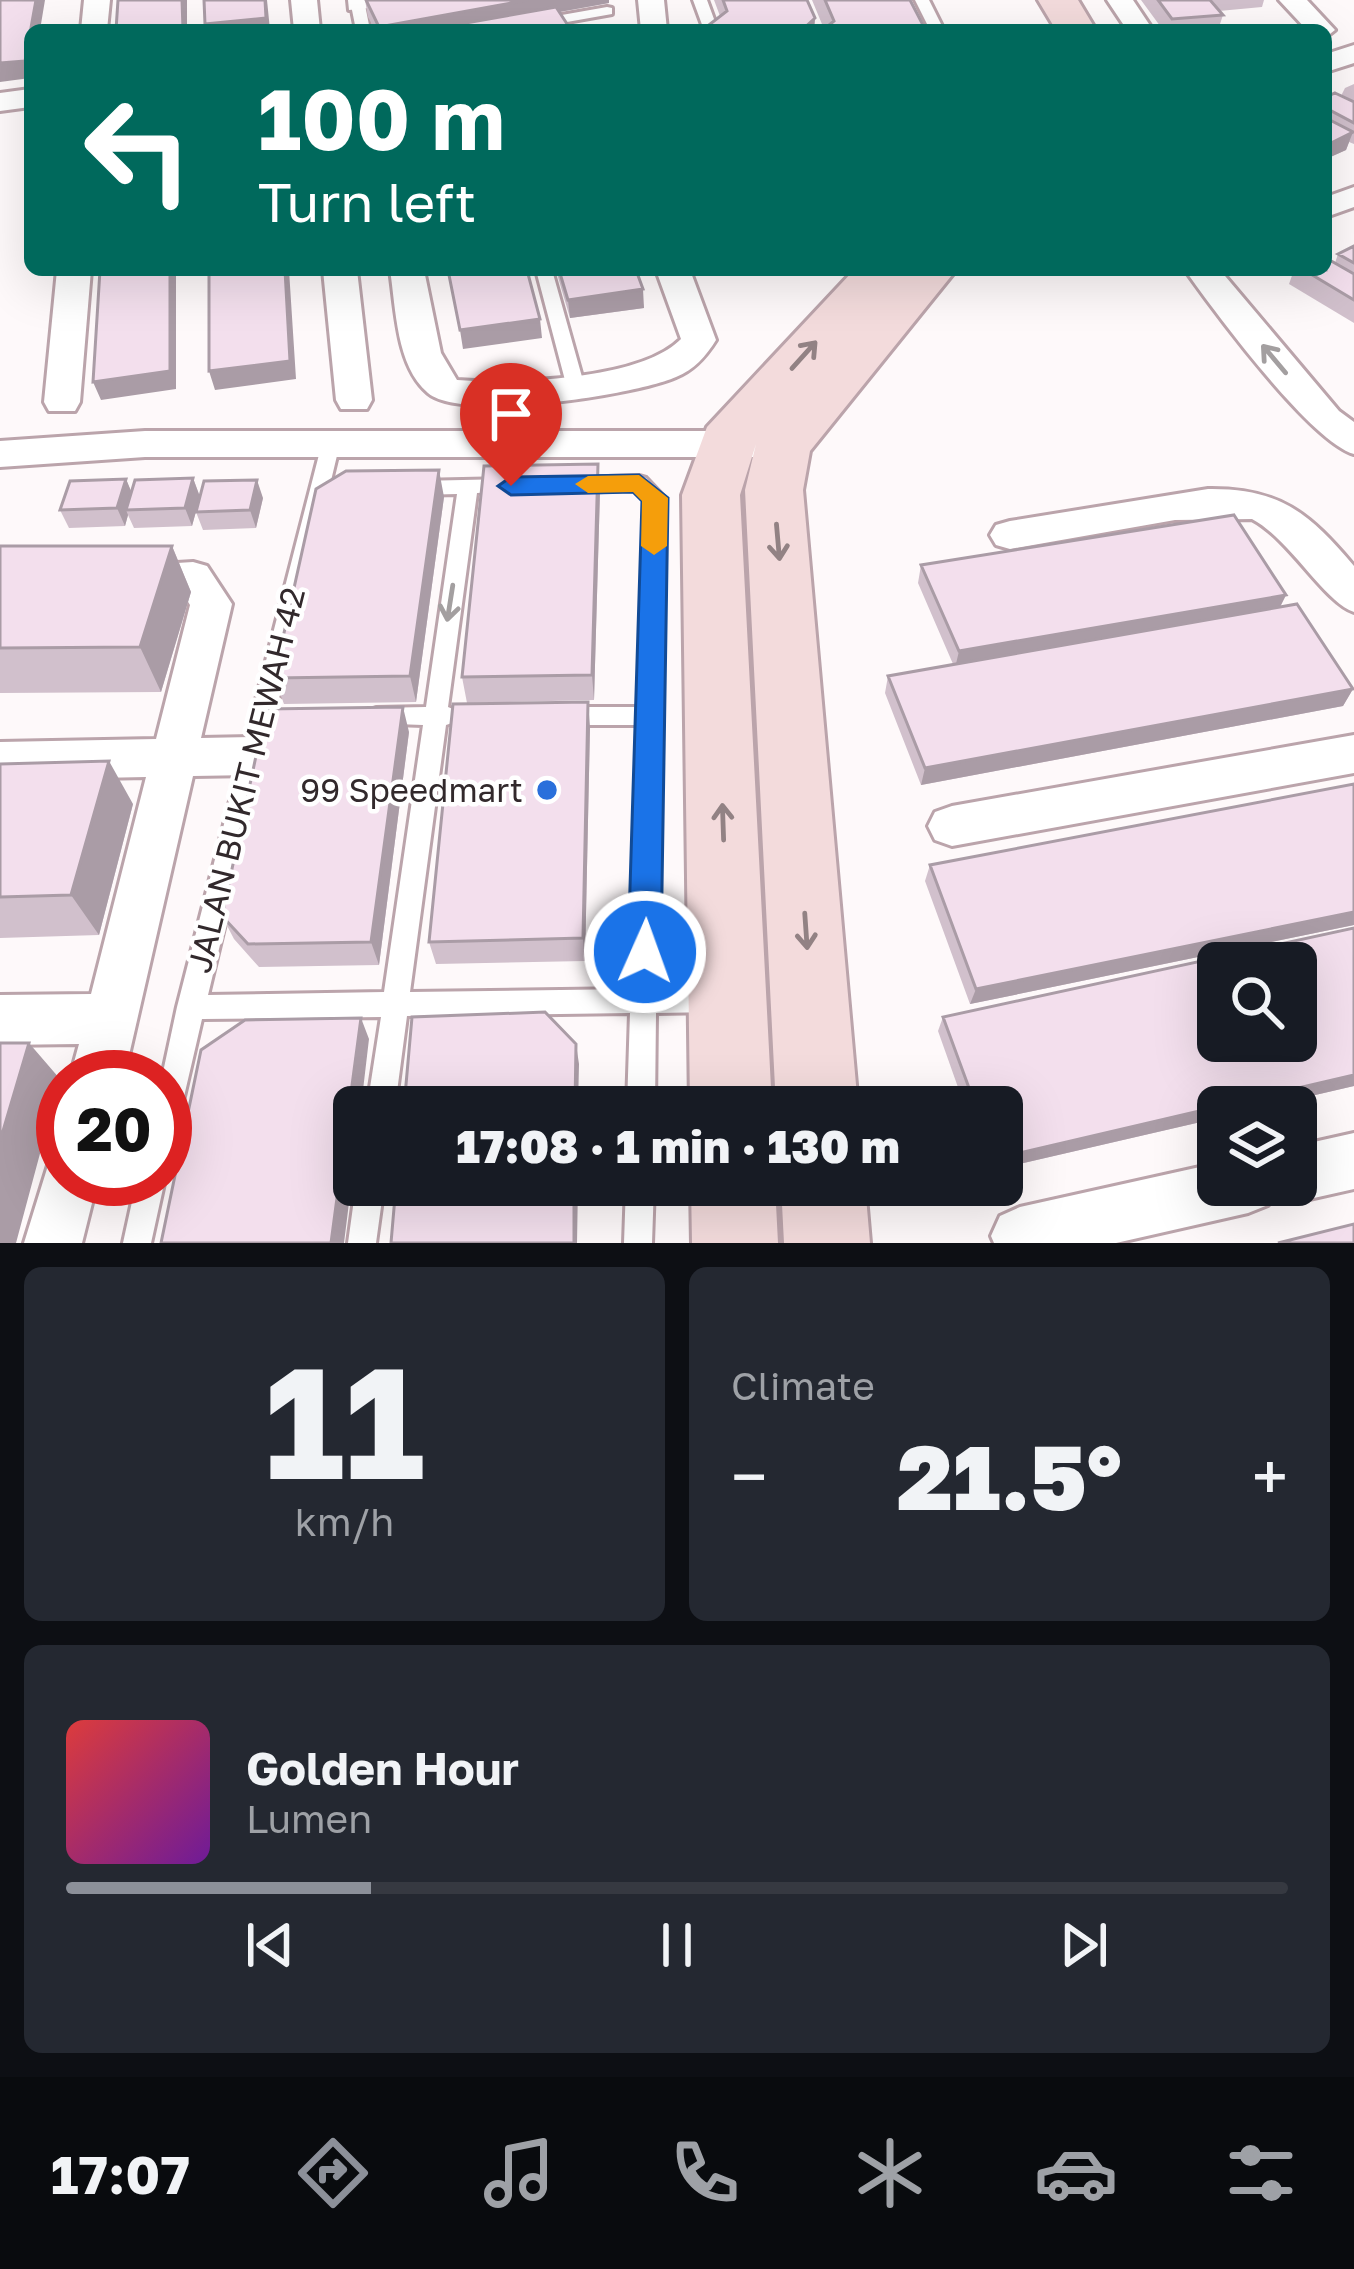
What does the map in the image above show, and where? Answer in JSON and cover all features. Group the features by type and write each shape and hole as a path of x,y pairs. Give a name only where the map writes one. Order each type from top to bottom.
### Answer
{"street":[{"path":"1292,0 1312,24"},
{"path":"62,402 73,276"},
{"path":"341,276 354,400"},
{"path":"408,276 426,368 446,389 485,394 652,373 684,359 699,340 675,276"},
{"path":"755,443 876,276"},
{"path":"730,1086 710,495 755,443 925,276"},
{"path":"1207,276 1326,420 1354,441"},
{"path":"0,454 146,445 755,443"},
{"path":"755,443 774,490 817,1086"},
{"path":"1010,535 1226,500 1264,507 1302,537 1354,596"},
{"path":"77,579 193,577 211,604 104,1050"},
{"path":"0,761 176,758 266,731"},
{"path":"952,826 1354,754"},
{"path":"0,1020 112,1019"},
{"path":"1317,1169 1354,1161"},
{"path":"1020,1236 1197,1196"},
{"path":"53,1243 63,1206"},
{"path":"733,1206 734,1243"},
{"path":"824,1206 827,1243"}],"lane":[{"path":"532,24 608,10"},
{"path":"546,276 575,384"},
{"name":"JALAN BUKIT MEWAH 42","path":"180,1050 327,491 331,443"},
{"path":"403,489 639,483 655,498 641,1086"},
{"path":"384,1086 468,487"},
{"path":"347,717 477,716"},
{"path":"542,716 651,716"},
{"path":"190,1007 728,1000"},
{"path":"137,1243 145,1206"},
{"path":"362,1243 367,1206"},
{"path":"638,1243 639,1206"}],"building":[{"path":"0,0 36,0 32,24 24,24 24,61 0,63"},
{"path":"118,0 182,0 183,24 116,24"},
{"path":"204,0 265,0 266,18 205,24"},
{"path":"366,0 528,0 396,24 378,24"},
{"path":"723,0 807,0 815,18 808,24 710,24 727,11"},
{"path":"825,0 910,0 922,24 830,24 834,21"},
{"path":"1158,0 1210,0 1223,15 1172,19"},
{"path":"556,7 567,24 460,24"},
{"path":"1332,94 1354,102 1354,123 1332,111"},
{"path":"1332,121 1353,132 1332,142"},
{"path":"1354,246 1354,263 1338,254"},
{"path":"1332,261 1354,274 1354,300 1314,276 1332,276"},
{"path":"100,276 170,276 170,371 93,382"},
{"path":"209,276 285,276 290,361 209,371"},
{"path":"449,276 529,276 540,319 460,330"},
{"path":"561,276 638,276 643,289 568,300"},
{"path":"598,464 592,675 462,677 484,466"},
{"path":"439,470 410,676 274,678 316,489 346,471"},
{"path":"193,478 185,508 126,510 135,480"},
{"path":"126,479 117,508 60,510 70,481"},
{"path":"257,480 250,510 196,512 204,481"},
{"path":"1234,515 1286,595 959,651 921,565"},
{"path":"0,546 172,546 140,647 0,648"},
{"path":"1297,604 1353,689 925,768 888,676"},
{"path":"588,702 583,938 429,942 453,704"},
{"path":"403,707 371,942 248,944 222,916 266,709"},
{"path":"109,761 71,895 0,897 0,764"},
{"path":"1354,784 1354,912 976,989 930,865"},
{"path":"1354,928 1354,1075 1307,1086 1197,1086 1197,1112 1023,1152 1023,1086 968,1086 943,1017 1197,962 1197,1062 1317,1062 1317,942 1289,942"},
{"path":"545,1012 576,1044 575,1086 406,1086 412,1017"},
{"path":"361,1018 352,1086 333,1086 336,1206 331,1243 161,1243 169,1206 192,1206 192,1093 201,1050 245,1020"},
{"path":"0,1043 29,1043 0,1141"},
{"path":"394,1206 574,1206 574,1243 391,1243"},
{"path":"1354,1224 1354,1243 1278,1243"}],"slow traffic":[{"path":"588,484 639,483 655,498 654,546"}],"place":[{"name":"99 Speedmart","path":"547,790"}],"route":[{"path":"511,486 639,483 655,498 645,952"}]}
